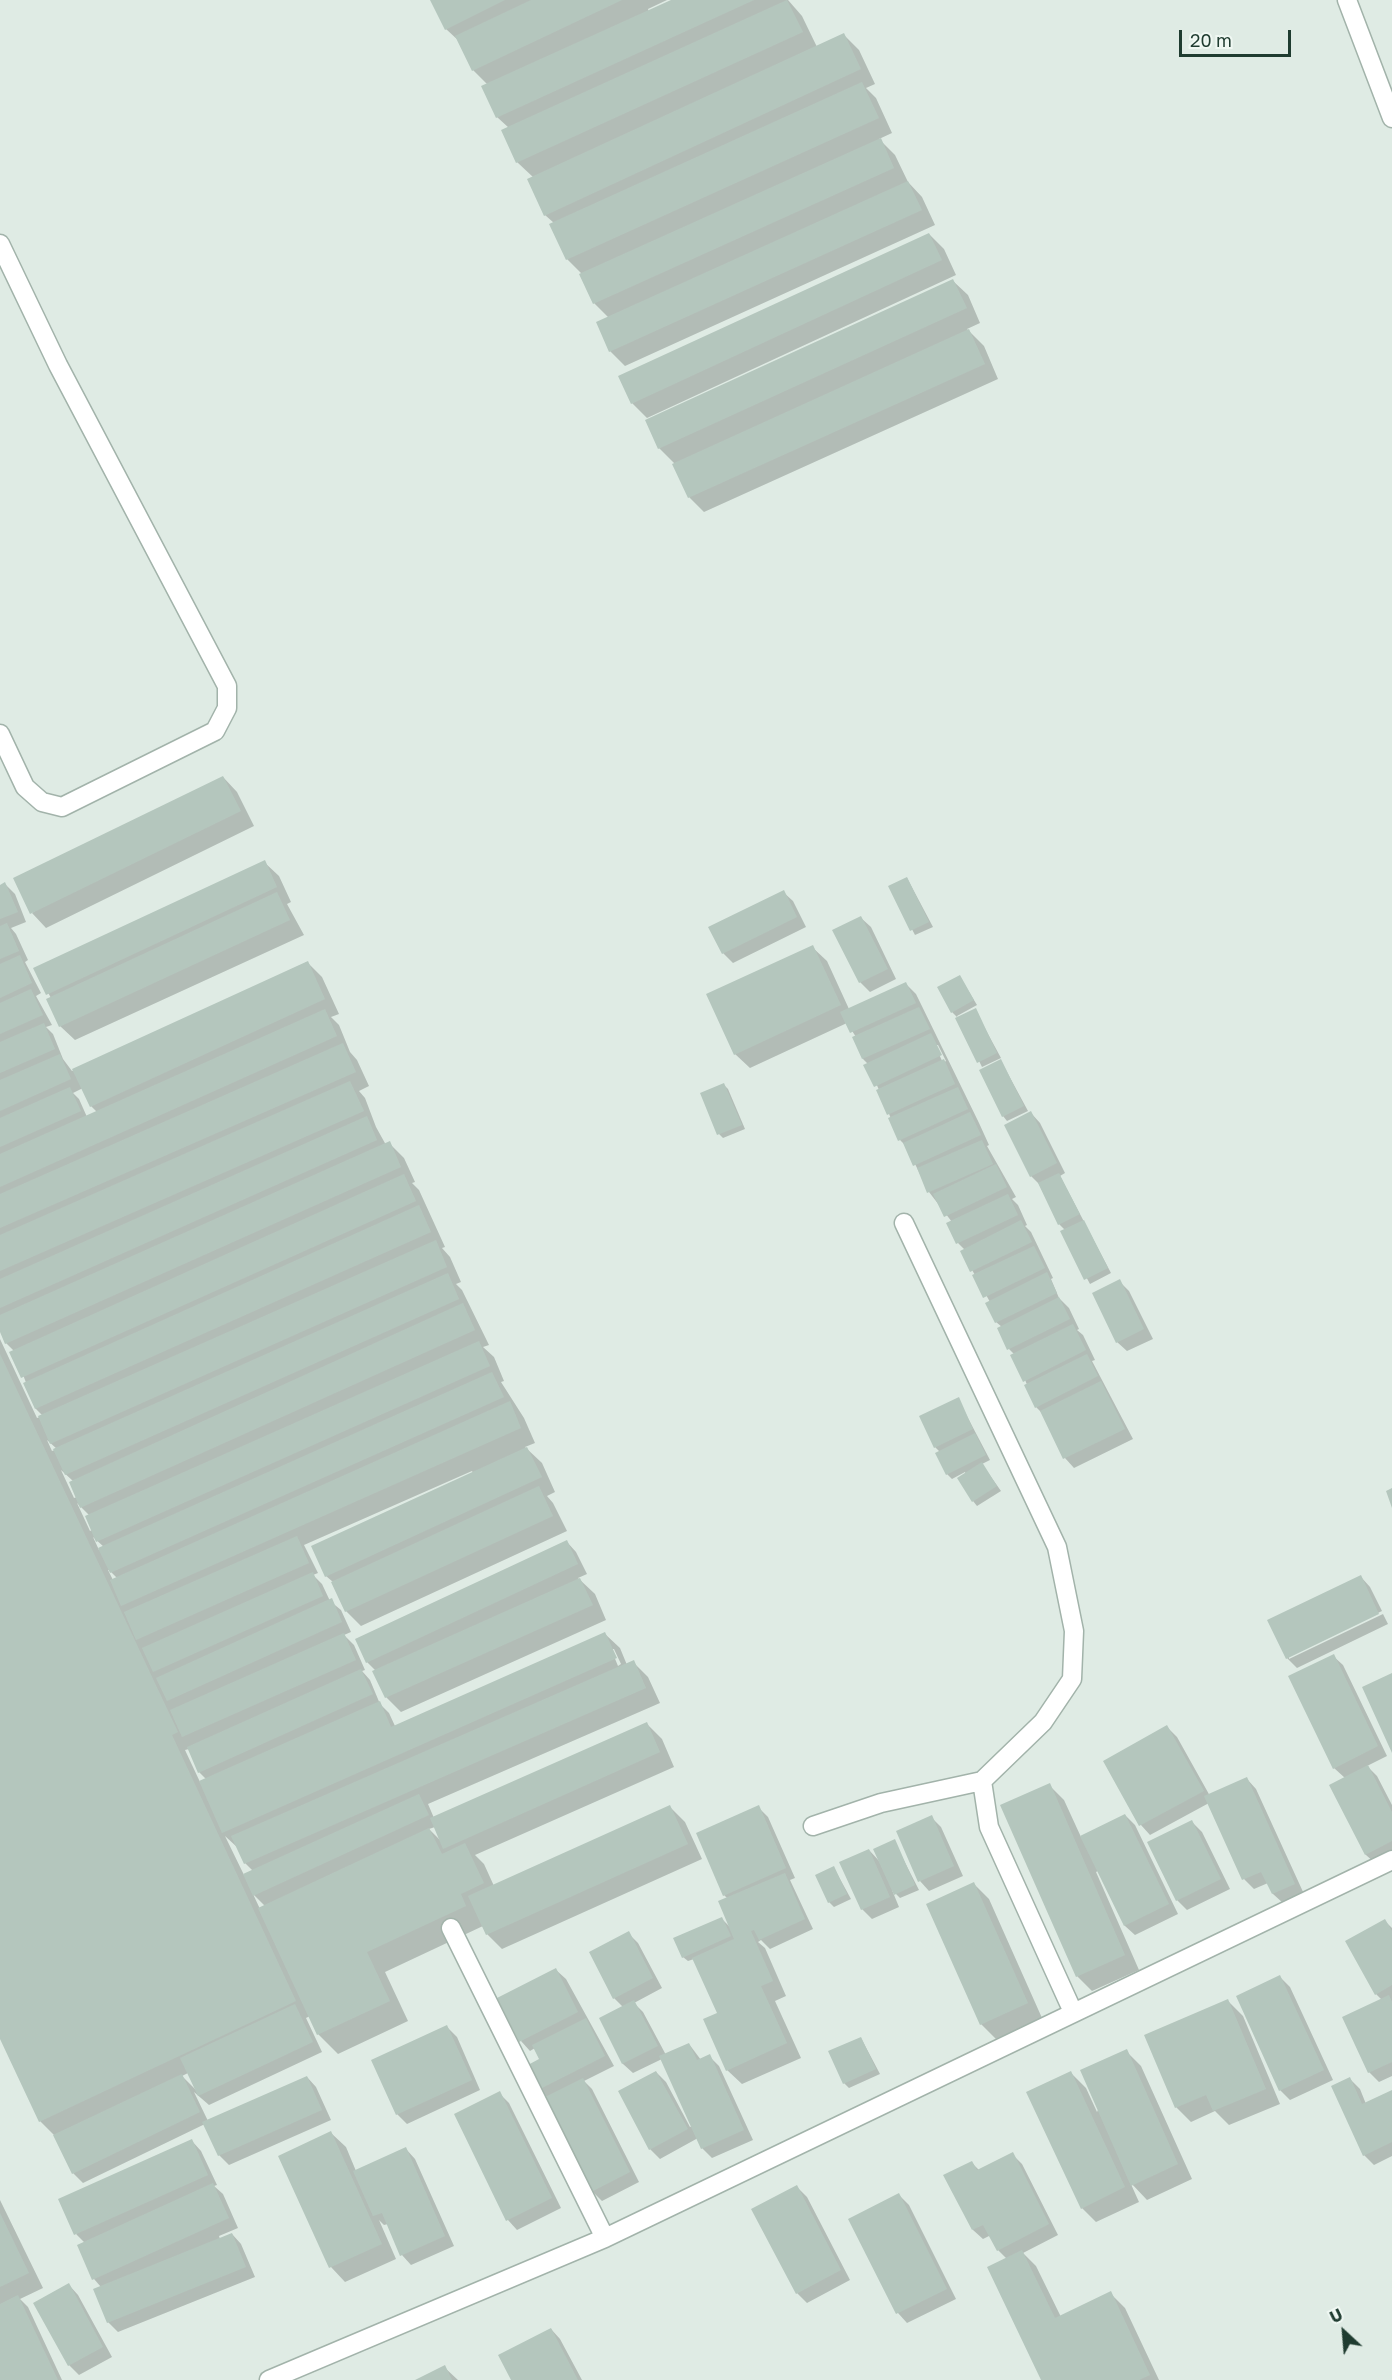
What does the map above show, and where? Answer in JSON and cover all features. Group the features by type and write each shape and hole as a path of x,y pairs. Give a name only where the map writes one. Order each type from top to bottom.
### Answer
{"street":[{"path":"1347,0 1392,118"},
{"path":"0,244 58,365 227,686 228,708 216,732 62,807 42,802 25,786 0,734"},
{"path":"813,1826 880,1803 982,1781 1044,1722 1072,1679 1074,1631 1057,1546 904,1223"},
{"path":"982,1781 989,1827 1073,2012"},
{"path":"269,2380 605,2238 1392,1860"},
{"path":"451,1928 605,2238"}],"building":[{"path":"430,0 505,0 445,30"},
{"path":"531,0 622,0 472,71 455,36"},
{"path":"671,0 754,0 496,118 481,86"},
{"path":"787,0 803,32 516,163 501,130"},
{"path":"844,33 861,69 544,216 527,179"},
{"path":"862,82 879,118 566,260 549,224"},
{"path":"881,138 894,168 593,304 579,274"},
{"path":"908,181 922,210 609,352 596,322"},
{"path":"929,233 942,260 631,404 618,376"},
{"path":"953,279 967,308 658,449 645,420"},
{"path":"969,329 985,364 688,498 672,464"},
{"path":"223,776 241,811 30,914 13,878"},
{"path":"265,860 277,887 46,995 33,968"},
{"path":"907,877 929,922 910,931 888,886"},
{"path":"5,882 18,912 0,919 0,885"},
{"path":"784,890 797,917 722,954 708,927"},
{"path":"277,892 290,920 59,1027 46,999"},
{"path":"861,916 888,969 859,983 832,930"},
{"path":"7,923 19,951 0,959 0,926"},
{"path":"813,945 841,1005 734,1055 706,994"},
{"path":"20,955 32,983 0,998 0,964"},
{"path":"308,961 325,999 90,1107 72,1069"},
{"path":"960,975 974,1000 951,1013 937,987"},
{"path":"906,982 916,1003 850,1033 840,1012"},
{"path":"31,989 43,1015 0,1034 0,1003"},
{"path":"919,1007 930,1029 862,1059 852,1037"},
{"path":"976,1008 997,1053 977,1063 955,1018"},
{"path":"325,1009 337,1036 0,1187 0,1154"},
{"path":"44,1023 55,1049 0,1073 0,1042"},
{"path":"931,1033 942,1055 874,1087 863,1065"},
{"path":"343,1043 356,1072 0,1228 0,1194"},
{"path":"60,1054 71,1079 0,1111 0,1080"},
{"path":"944,1059 955,1084 887,1115 876,1090"},
{"path":"1001,1059 1024,1106 1002,1117 979,1070"},
{"path":"350,1081 364,1111 0,1271 0,1235"},
{"path":"724,1083 742,1125 717,1135 700,1093"},
{"path":"70,1087 81,1111 0,1147 0,1118"},
{"path":"958,1087 968,1109 898,1141 888,1118"},
{"path":"1031,1111 1057,1163 1030,1177 1004,1125"},
{"path":"970,1112 981,1135 913,1166 903,1143"},
{"path":"367,1116 377,1140 0,1308 0,1279"},
{"path":"982,1140 993,1164 927,1193 917,1168"},
{"path":"390,1141 401,1167 5,1344 0,1332 0,1315"},
{"path":"996,1164 1007,1187 944,1217 933,1194"},
{"path":"1059,1173 1080,1214 1058,1225 1038,1183"},
{"path":"404,1174 416,1201 21,1378 9,1352"},
{"path":"1008,1194 1018,1215 956,1244 946,1223"},
{"path":"419,1205 431,1232 35,1409 23,1383"},
{"path":"1021,1220 1032,1242 970,1272 960,1251"},
{"path":"1084,1220 1108,1268 1084,1280 1060,1231"},
{"path":"436,1240 447,1267 50,1444 38,1416"},
{"path":"1034,1246 1045,1268 983,1298 972,1275"},
{"path":"1047,1272 1057,1293 995,1323 985,1303"},
{"path":"448,1273 459,1299 65,1475 53,1449"},
{"path":"1120,1279 1144,1329 1116,1343 1092,1293"},
{"path":"1059,1297 1070,1319 1007,1350 997,1328"},
{"path":"463,1303 475,1330 80,1508 69,1482"},
{"path":"1073,1324 1086,1350 1023,1382 1010,1355"},
{"path":"479,1341 490,1366 96,1542 85,1516"},
{"path":"0,1354 178,1732 172,1735 296,2001 39,2122 0,2039"},
{"path":"1087,1354 1098,1376 1035,1408 1024,1385"},
{"path":"492,1372 504,1397 110,1573 98,1548"},
{"path":"1101,1381 1125,1429 1063,1459 1040,1411"},
{"path":"959,1397 973,1429 934,1448 919,1416"},
{"path":"510,1401 521,1428 121,1606 110,1580"},
{"path":"975,1433 986,1455 946,1475 935,1453"},
{"path":"527,1447 542,1477 325,1577 311,1546"},
{"path":"982,1462 997,1486 972,1502 957,1478"},
{"path":"539,1486 553,1516 345,1612 331,1582"},
{"path":"1392,1488 1392,1508 1386,1491"},
{"path":"297,1536 309,1563 136,1640 124,1612"},
{"path":"567,1540 578,1564 366,1663 355,1639"},
{"path":"313,1572 323,1596 153,1672 142,1648"},
{"path":"1361,1575 1379,1614 1286,1659 1267,1620"},
{"path":"580,1578 593,1605 385,1698 372,1671"},
{"path":"332,1598 342,1622 167,1701 156,1678"},
{"path":"605,1632 617,1658 222,1833 199,1781 380,1701 391,1727"},
{"path":"344,1633 356,1660 182,1737 170,1710"},
{"path":"1334,1654 1378,1746 1333,1769 1288,1676"},
{"path":"634,1660 646,1688 244,1864 231,1836"},
{"path":"361,1669 373,1694 198,1773 187,1747"},
{"path":"1392,1673 1392,1753 1362,1687"},
{"path":"647,1722 660,1752 443,1849 430,1818"},
{"path":"1167,1725 1204,1791 1139,1826 1103,1761"},
{"path":"1368,1765 1392,1812 1392,1841 1365,1855 1329,1785"},
{"path":"1247,1777 1295,1884 1272,1894 1261,1872 1242,1880 1204,1796"},
{"path":"1050,1783 1125,1955 1076,1977 1000,1805"},
{"path":"419,1794 429,1815 253,1896 243,1874"},
{"path":"670,1805 688,1844 486,1935 468,1896"},
{"path":"759,1805 786,1868 723,1896 696,1833"},
{"path":"1125,1814 1169,1904 1124,1926 1080,1836"},
{"path":"932,1815 954,1866 918,1882 896,1831"},
{"path":"1192,1820 1221,1879 1176,1901 1147,1842"},
{"path":"429,1828 442,1854 465,1843 484,1883 461,1894 466,1906 367,1952 390,2001 317,2035 258,1908"},
{"path":"895,1839 915,1885 894,1895 873,1849"},
{"path":"869,1849 890,1897 861,1910 839,1862"},
{"path":"834,1866 847,1894 828,1903 815,1875"},
{"path":"785,1873 805,1919 759,1940 754,1930 751,1931 773,1981 761,1986 787,2043 726,2071 703,2019 717,2013 692,1958 734,1939 718,1901"},
{"path":"974,1882 1028,2003 980,2025 926,1904"},
{"path":"722,1917 731,1936 682,1958 673,1938"},
{"path":"1385,1919 1392,1931 1392,1985 1375,1995 1345,1941"},
{"path":"629,1931 653,1978 613,1999 589,1952"},
{"path":"556,1968 578,2012 519,2042 497,1998"},
{"path":"1280,1975 1324,2070 1279,2091 1236,1996"},
{"path":"1389,1995 1392,2002 1392,2062 1368,2073 1342,2017"},
{"path":"1228,1999 1266,2089 1213,2111 1206,2095 1175,2108 1144,2035"},
{"path":"634,2000 658,2046 622,2064 599,2018"},
{"path":"295,2004 313,2042 198,2096 180,2058"},
{"path":"586,2018 605,2056 538,2090 526,2066 539,2059 532,2045"},
{"path":"447,2025 472,2080 396,2115 371,2060"},
{"path":"861,2037 876,2069 843,2084 828,2051"},
{"path":"689,2043 697,2060 710,2054 744,2130 701,2149 659,2056"},
{"path":"1127,2049 1178,2164 1131,2186 1080,2070"},
{"path":"656,2071 688,2129 649,2150 618,2091"},
{"path":"1071,2071 1125,2187 1081,2209 1026,2092"},
{"path":"182,2074 200,2112 72,2174 53,2135"},
{"path":"307,2076 322,2110 218,2156 202,2122"},
{"path":"1350,2077 1362,2104 1392,2090 1392,2142 1363,2156 1331,2086"},
{"path":"583,2078 630,2172 591,2192 543,2098"},
{"path":"500,2091 552,2198 506,2221 454,2114"},
{"path":"331,2131 382,2244 329,2268 278,2156"},
{"path":"192,2139 208,2175 74,2235 58,2199"},
{"path":"406,2147 445,2236 400,2256 382,2213 373,2216 353,2171"},
{"path":"1013,2152 1049,2224 997,2251 983,2225 972,2230 943,2175 972,2161 977,2170"},
{"path":"213,2183 229,2218 92,2280 77,2245"},
{"path":"797,2185 841,2270 796,2294 751,2209"},
{"path":"899,2193 947,2289 896,2314 848,2219"},
{"path":"0,2213 29,2273 0,2287"},
{"path":"232,2233 246,2267 107,2323 93,2289"},
{"path":"1022,2250 1055,2318 1111,2291 1150,2375 1139,2380 1041,2380 987,2267"},
{"path":"69,2283 103,2347 68,2366 33,2303"},
{"path":"18,2295 58,2380 0,2380 0,2304"},
{"path":"551,2328 578,2380 511,2380 498,2355"},
{"path":"445,2365 452,2380 415,2380"}]}
